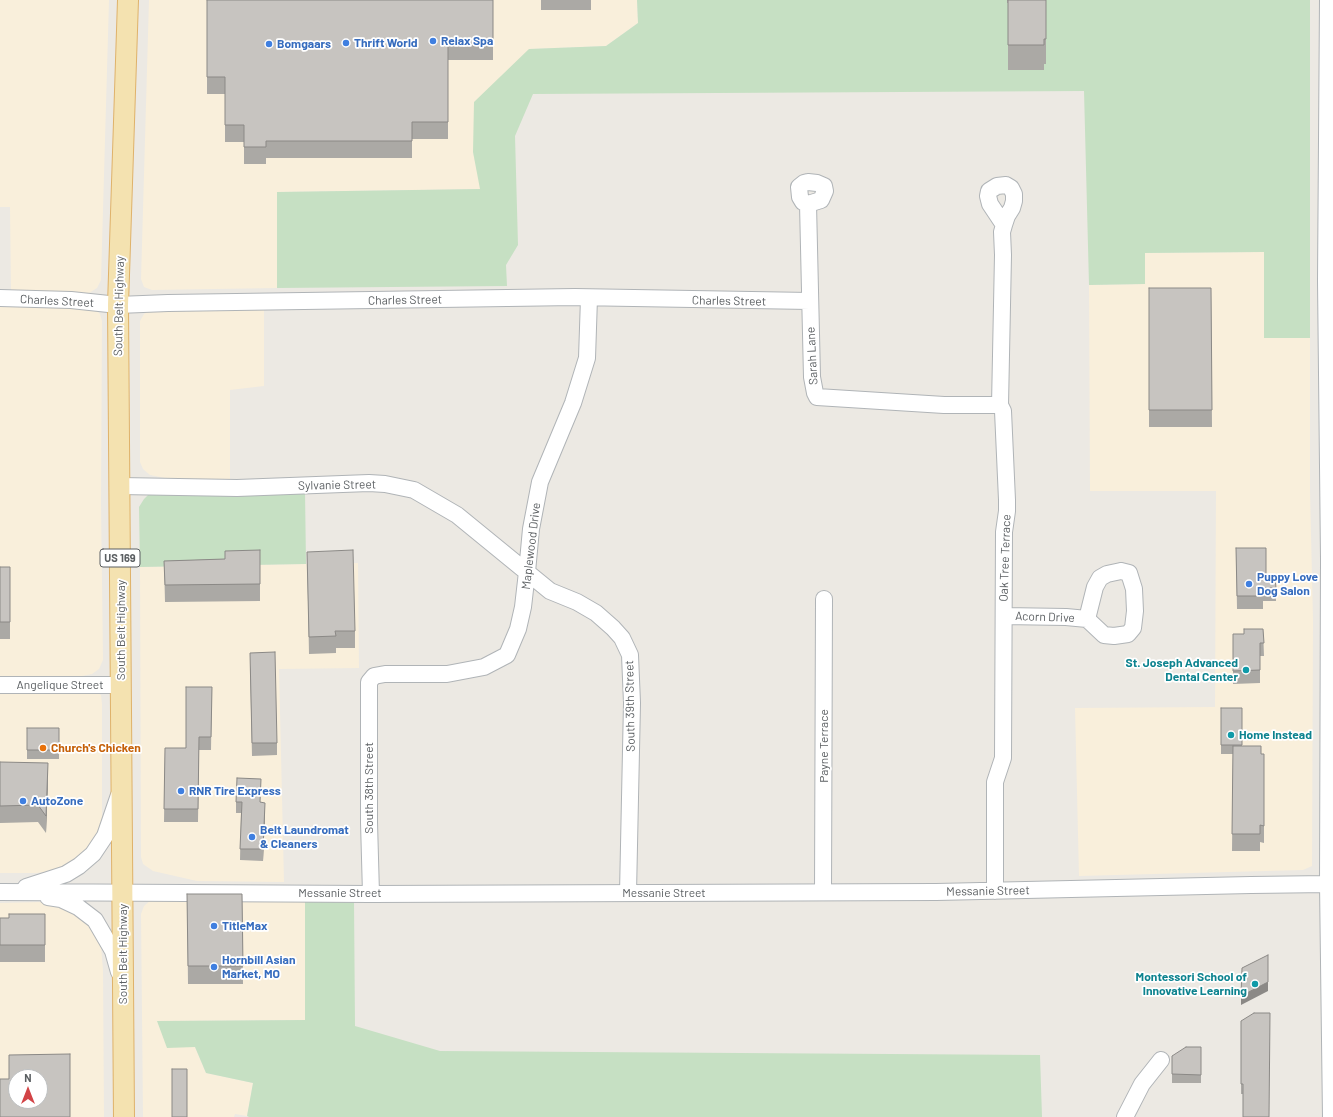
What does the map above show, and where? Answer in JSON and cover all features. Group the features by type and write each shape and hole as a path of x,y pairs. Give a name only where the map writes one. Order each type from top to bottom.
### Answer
{"main road":[{"name":"South Belt Highway","path":"124,1117 118,305 128,0"}],"street":[{"path":"1328,0 1326,281 1329,560 1328,884 1331,1117"},
{"name":"Sarah Lane","path":"808,204 812,377 817,397 944,405 1000,405"},
{"name":"Oak Tree Terrace","path":"995,890 995,782 1003,758 1004,532 1007,511 1003,411 1000,405 1003,255 1002,232 1004,225"},
{"name":"Charles Street","path":"0,298 71,300 118,305 168,303 589,298 810,301"},
{"name":"Maplewood Drive","path":"369,682 374,676 385,674 447,674 484,667 507,655 518,629 523,607 530,529 540,482 573,403 587,358 589,298"},
{"name":"Sylvanie Street","path":"120,486 238,488 369,483 386,484 414,490 457,515 527,572"},
{"name":"South 39th Street","path":"527,572 550,591 577,602 596,614 613,628 622,638 630,655 632,702 628,893"},
{"name":"Payne Terrace","path":"823,892 824,599"},
{"name":"Acorn Drive","path":"1004,616 1066,617 1087,619"},
{"name":"South 38th Street","path":"369,682 369,822 371,894"},
{"name":"Angelique Street","path":"0,685 121,685"},
{"path":"6,892 66,874 79,866 93,854 105,836 122,788"},
{"name":"Messanie Street","path":"6,892 371,894 823,892 1328,884"},
{"path":"6,892 61,899 78,907 95,920 113,951 123,989"},
{"path":"1125,1117 1142,1084 1161,1060"}],"shaded area":[{"path":"0,0 109,0 101,280 97,288 89,293 11,292 10,207 0,207"},
{"path":"149,0 637,0 638,23 606,46 529,49 473,152 481,189 278,192 277,288 152,290 144,287 141,279"},
{"path":"1264,252 1264,338 1310,338 1310,491 1313,620 1312,866 1303,870 1079,876 1075,708 1215,707 1216,491 1090,491 1089,285 1144,284 1144,253"},
{"path":"0,302 96,310 100,314 102,321 101,503 103,660 99,669 92,674 82,676 0,676"},
{"path":"264,308 264,386 230,390 230,481 170,479 150,475 143,469 140,462 140,321 144,314 151,309"},
{"path":"358,563 359,668 279,669 284,882 197,881 153,871 143,864 141,857 140,567"},
{"path":"0,689 94,690 101,695 102,820 96,839 86,853 60,870 36,873 0,873"},
{"path":"305,899 305,1020 157,1021 195,1047 206,1073 253,1083 247,1116 235,1114 234,1117 143,1117 141,914 144,906 151,900"},
{"path":"44,902 65,906 82,917 93,931 101,946 103,970 104,1117 0,1117 0,903"}],"green space":[{"path":"637,0 1310,0 1310,338 1264,338 1264,252 1145,253 1145,284 1089,285 1084,91 533,94 515,136 518,245 506,265 507,286 277,288 277,192 480,189 473,152 474,102 529,49 606,46 638,23"},
{"path":"305,491 306,564 140,567 139,507 150,493"},
{"path":"305,899 354,900 355,1026 440,1051 1040,1055 1042,1117 249,1117 247,1116 253,1083 206,1073 195,1047 167,1048 157,1021 305,1020"}],"building":[{"path":"207,0 493,0 493,43 448,43 448,122 412,122 412,141 266,141 266,147 244,147 244,125 225,125 225,77 207,77"},
{"path":"1008,0 1046,0 1046,39 1044,39 1044,45 1008,45"},
{"path":"1149,288 1211,288 1212,410 1149,410"},
{"name":"Puppy Love Dog Salon","path":"1236,548 1266,548 1266,577 1275,577 1276,588 1263,588 1263,596 1237,596"},
{"path":"260,550 260,584 165,585 164,561 225,559 225,551"},
{"path":"353,550 355,631 335,631 336,636 309,637 307,552"},
{"path":"0,567 10,567 10,622 0,622"},
{"name":"St. Joseph Advanced Dental Center","path":"1244,629 1263,629 1264,643 1260,643 1260,670 1233,671 1233,634 1244,634"},
{"path":"275,652 277,743 252,743 250,653"},
{"path":"186,687 212,687 211,737 199,737 198,809 164,809 165,748 186,748"},
{"name":"Home Instead","path":"1221,708 1242,708 1242,745 1221,745"},
{"path":"27,728 59,728 59,750 27,750"},
{"path":"1233,746 1261,746 1261,754 1264,754 1264,826 1260,825 1260,834 1232,834"},
{"name":"AutoZone","path":"0,762 48,763 46,816 38,805 0,806"},
{"path":"237,778 261,779 260,802 265,803 263,849 240,849 242,802 236,802"},
{"path":"187,894 242,894 243,966 188,966"},
{"path":"9,914 45,914 45,945 0,945 0,918 9,918"},
{"name":"Montessori School of Innovative Learning","path":"1268,955 1268,982 1241,996 1242,968"},
{"path":"1254,1013 1270,1013 1269,1117 1243,1117 1243,1084 1241,1084 1241,1021"},
{"path":"1186,1047 1201,1047 1201,1075 1172,1074 1172,1056"},
{"path":"70,1054 70,1117 0,1117 0,1079 8,1079 8,1109 48,1109 48,1069 9,1069 9,1055"},
{"path":"172,1069 187,1069 187,1117 172,1117"}],"place":[{"name":"Relax Spa","path":"433,41"},
{"name":"Thrift World","path":"346,43"},
{"name":"Bomgaars","path":"269,44"},
{"name":"Puppy Love Dog Salon","path":"1249,584"},
{"name":"St. Joseph Advanced Dental Center","path":"1246,670"},
{"name":"Home Instead","path":"1231,735"},
{"name":"Church's Chicken","path":"43,748"},
{"name":"RNR Tire Express","path":"181,791"},
{"name":"AutoZone","path":"23,801"},
{"name":"Belt Laundromat & Cleaners","path":"252,837"},
{"name":"TitleMax","path":"214,926"},
{"name":"Hornbill Asian Market, MO","path":"214,967"},
{"name":"Montessori School of Innovative Learning","path":"1255,984"}]}
